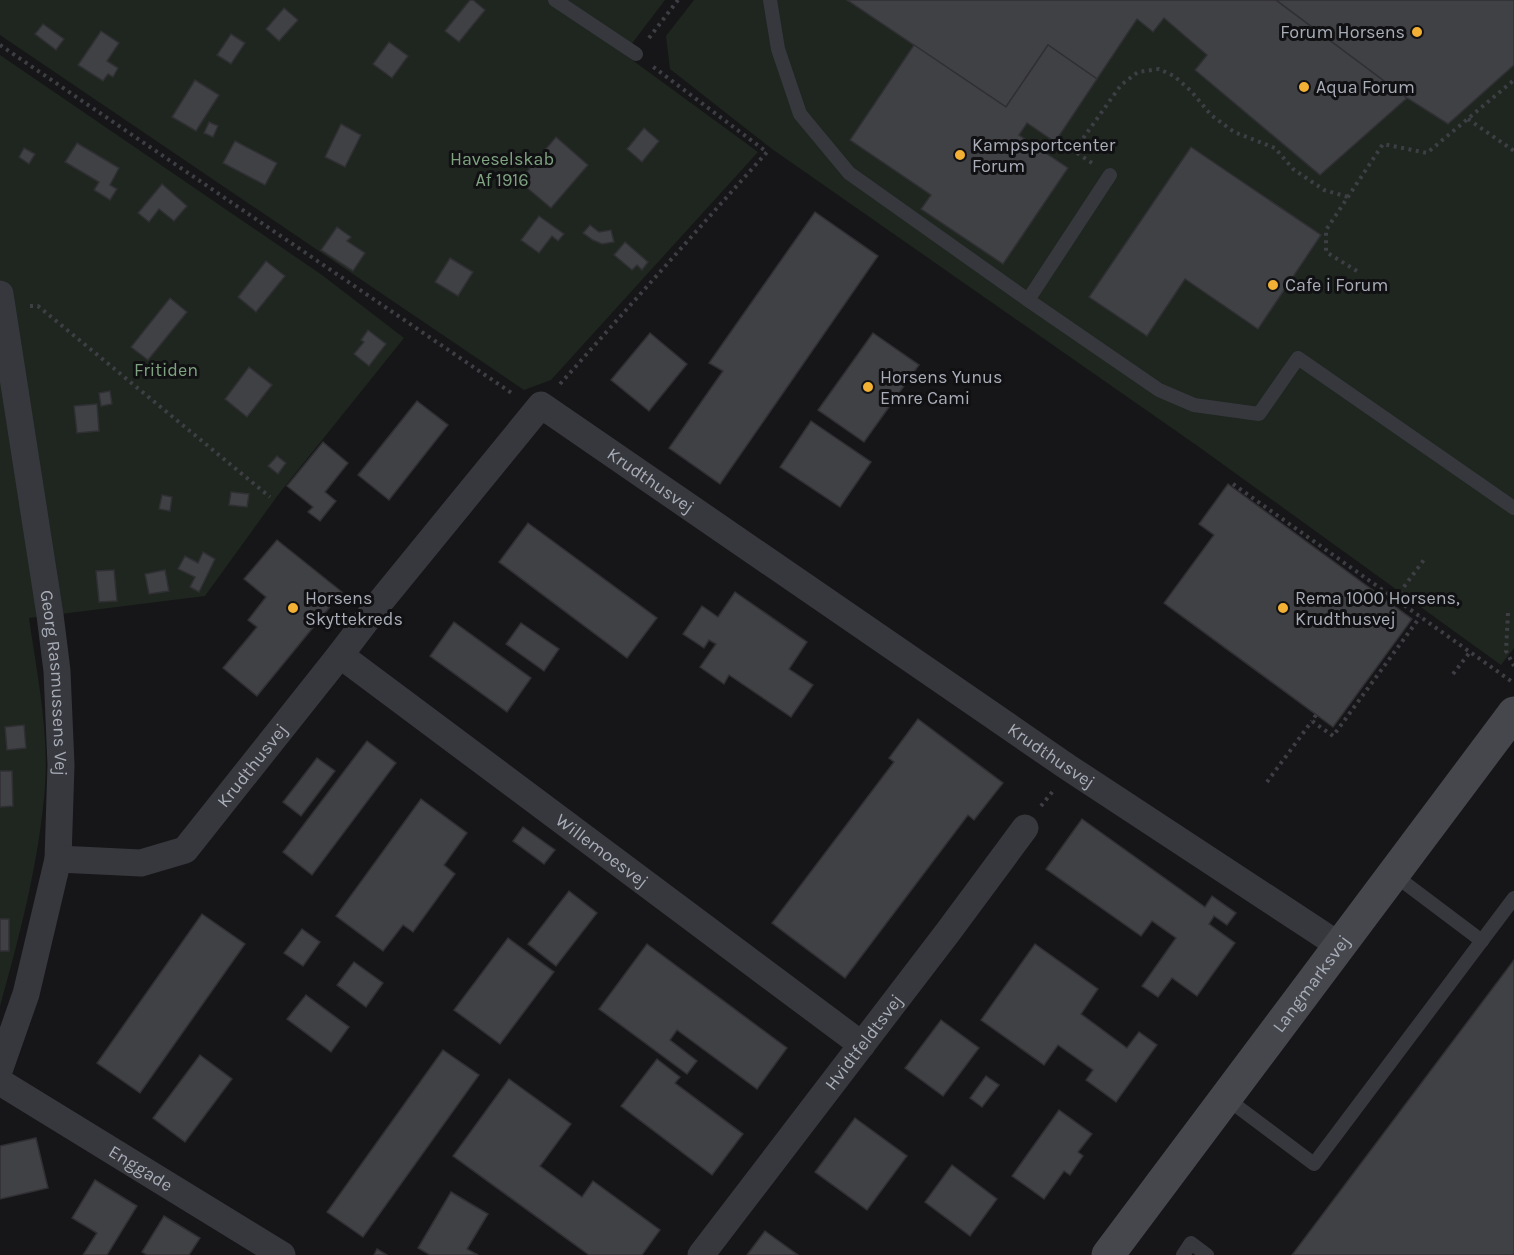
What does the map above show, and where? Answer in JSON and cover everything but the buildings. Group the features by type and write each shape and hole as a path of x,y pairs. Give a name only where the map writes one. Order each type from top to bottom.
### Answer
{"main road":[{"name":"Langmarksvej","path":"1108,1255 1514,713"}],"street":[{"name":"Georg Rasmussens Vej","path":"0,1068 26,994 58,859 62,765 57,671 39,536 1,300"},
{"name":"Krudthusvej","path":"58,859 141,863 185,850 340,656 529,401 1060,762 1340,946"},
{"name":"Willemoesvej","path":"340,656 862,1045"},
{"name":"Hvidtfeldtsvej","path":"700,1255 1025,828"},
{"name":"Enggade","path":"0,1082 251,1247 282,1255"}],"lane":[{"path":"555,0 636,54"},
{"path":"770,0 778,48 800,114 849,173 1159,390 1194,405 1259,414 1298,358 1514,508"},
{"path":"1028,300 1110,175"},
{"path":"1393,874 1482,941"},
{"path":"1226,1098 1314,1164 1514,898"},
{"path":"1183,1255 1191,1243 1207,1255"}],"path":[{"path":"0,45 498,384 529,401 767,152 636,54 678,0"},
{"path":"1110,175 1074,151 1121,85 1138,72 1159,69 1174,76 1211,115 1234,132 1275,148 1293,169 1324,190 1348,197"},
{"path":"1357,271 1326,252 1326,230 1383,144 1427,153 1514,80"},
{"path":"1468,119 1514,151"},
{"path":"1,300 38,306 270,497"},
{"path":"1233,484 1514,684"},
{"path":"1395,599 1426,557"},
{"path":"1508,614 1506,651 1514,666"},
{"path":"1312,721 1333,736 1407,631 1420,617"},
{"path":"1453,675 1470,652"},
{"path":"1267,782 1316,715"}],"green space":[{"name":"Haveselskab Af 1916","path":"0,0 665,0 624,54 758,152 551,380 524,390 0,35"},
{"path":"694,0 1514,0 1514,648 1501,665 1199,447 772,149 670,69 666,36"},
{"name":"Fritiden","path":"0,55 322,275 404,338 278,495 205,596 29,618 44,724 45,787 33,871 0,1006"}],"place":[{"name":"Forum Horsens","path":"1417,32"},
{"name":"Aqua Forum","path":"1304,87"},
{"name":"Kampsportcenter Forum","path":"960,155"},
{"name":"Cafe i Forum","path":"1273,285"},
{"name":"Horsens Yunus Emre Cami","path":"868,387"},
{"name":"Horsens Skyttekreds","path":"293,608"},
{"name":"Rema 1000 Horsens, Krudthusvej","path":"1283,608"}]}
